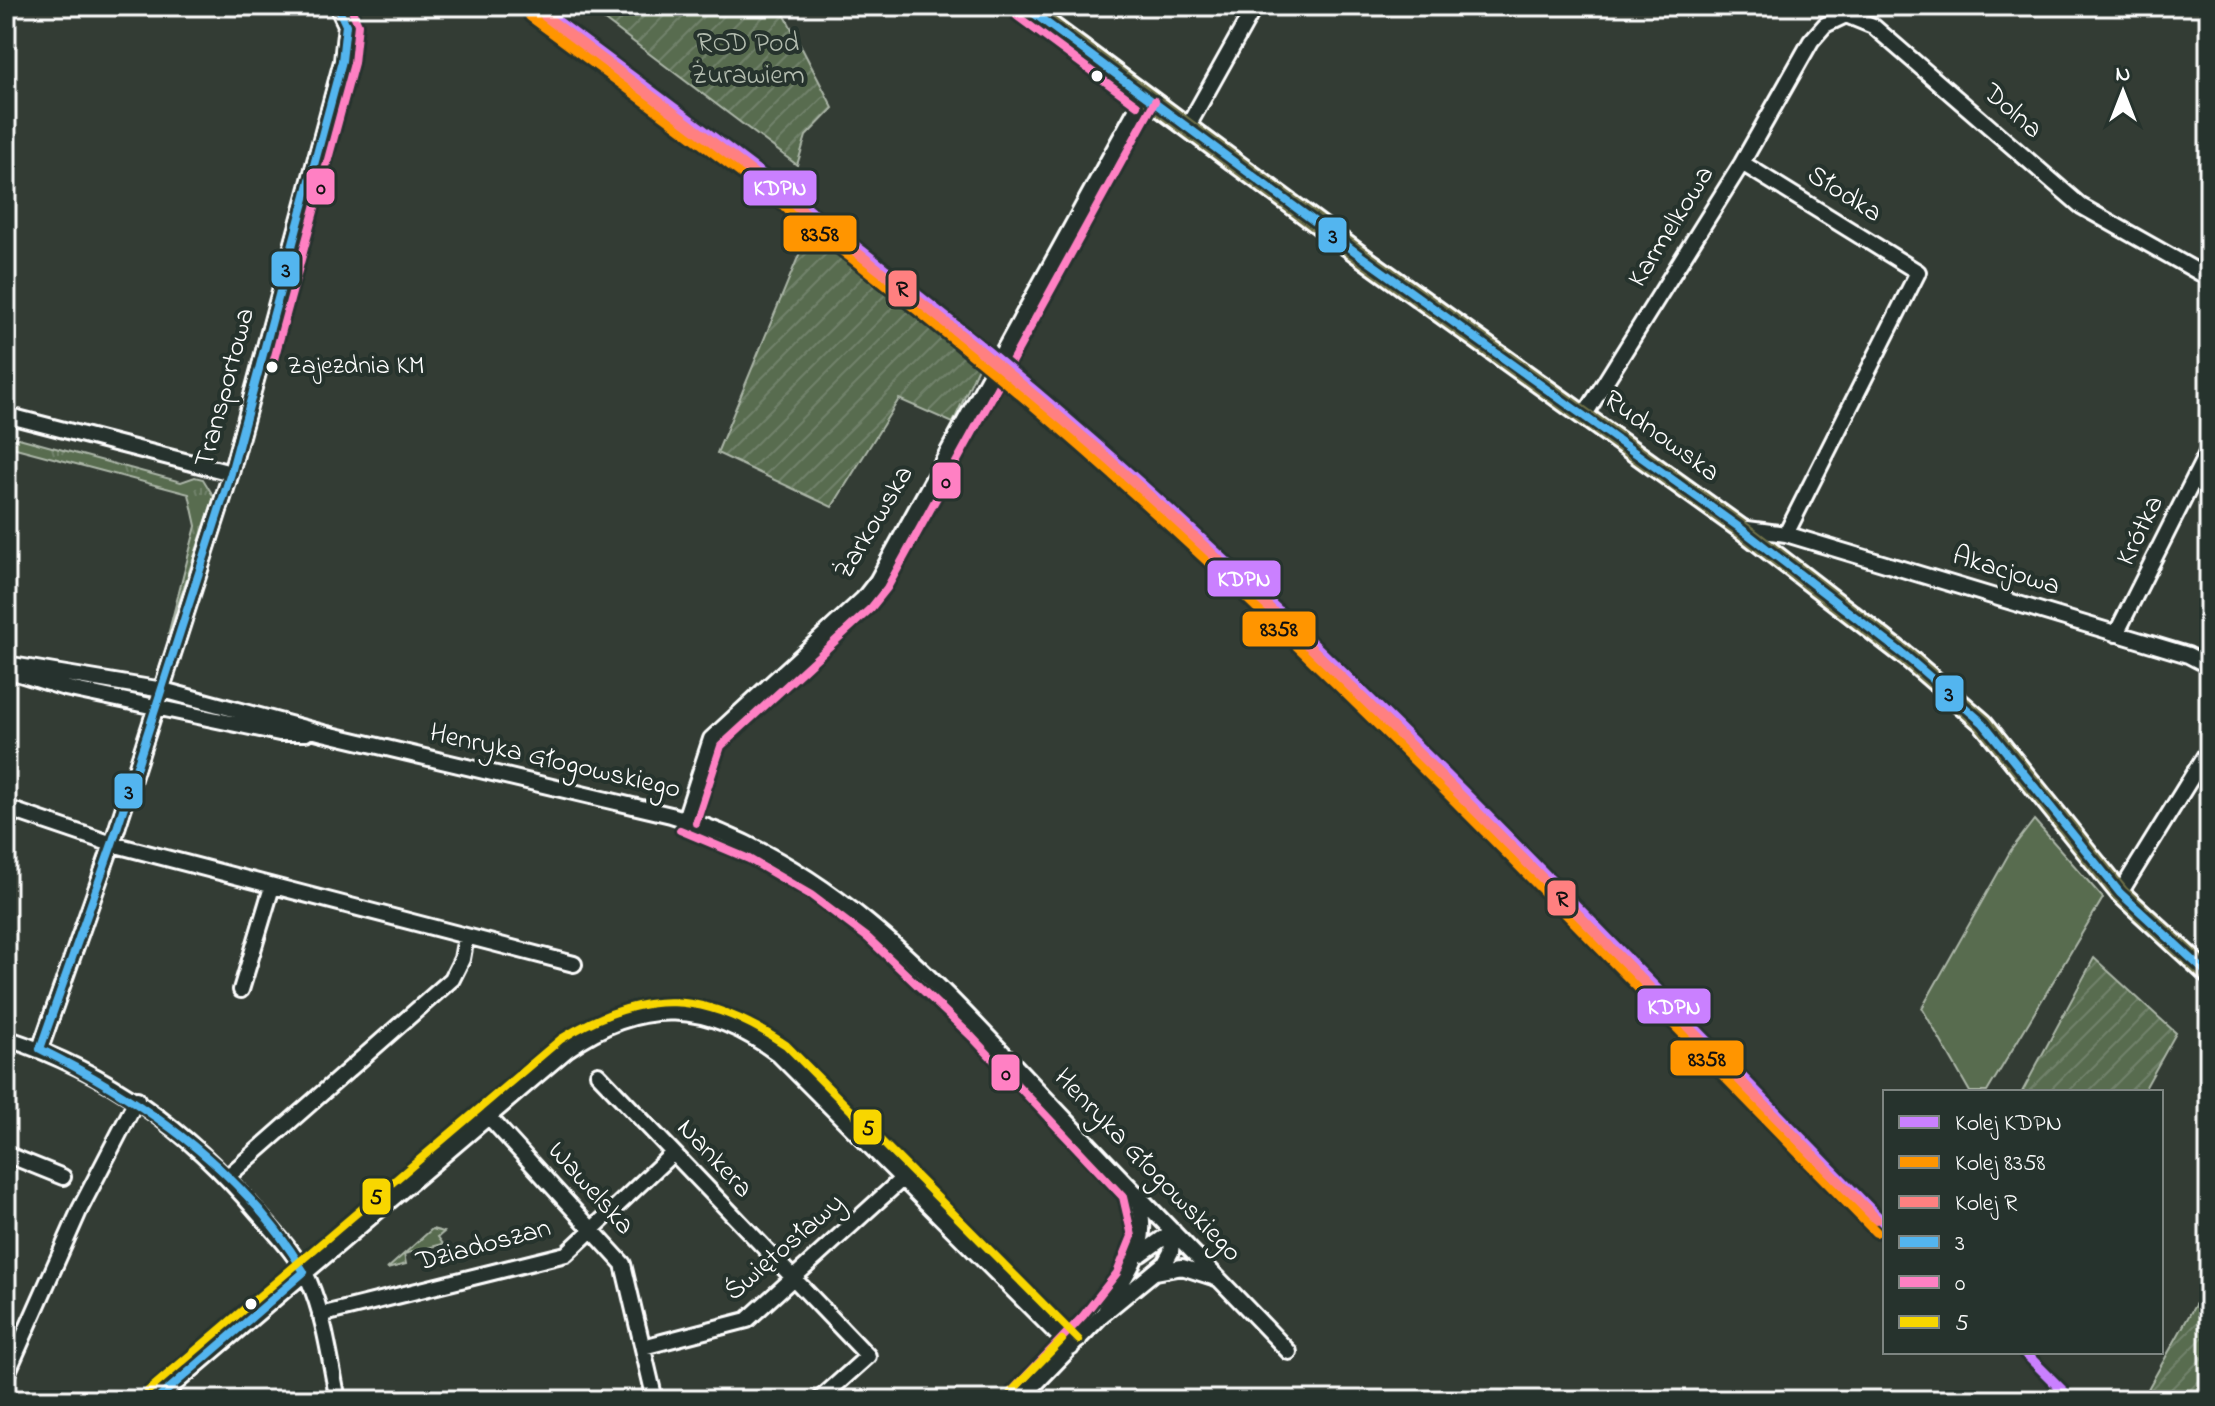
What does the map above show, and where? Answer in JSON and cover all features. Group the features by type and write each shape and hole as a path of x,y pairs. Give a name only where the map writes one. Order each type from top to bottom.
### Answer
{"main road":[{"name":"Rudnowska","path":"1024,6 1740,528 1907,657 1983,723 2120,893 2209,975"}],"street":[{"name":"Transportowa","path":"40,1049 112,844 231,473 342,61 346,25 337,6"},
{"path":"1188,126 1255,6"},
{"name":"Dolna","path":"1798,62 1825,25 1846,15 1858,18 1873,26 2081,206 2209,278"},
{"name":"Karmelkowa","path":"1584,416 1742,163 1798,62"},
{"name":"Żarkowska","path":"685,819 706,750 718,730 863,599 877,581 1144,95"},
{"name":"Słodka","path":"1742,163 1918,272 1786,534"},
{"name":"Transportowa","path":"6,415 231,473"},
{"name":"Krótka","path":"2116,634 2209,449"},
{"name":"Akacjowa","path":"1740,528 1786,534 2188,655 2209,666"},
{"name":"Henryka Głogowskiego","path":"6,666 65,688 279,733 323,733"},
{"name":"Henryka Głogowskiego","path":"6,666 63,670 163,690 323,733 685,819 792,867 836,895 883,933 986,1034 1289,1352"},
{"path":"2120,893 2209,749"},
{"path":"6,808 112,844 574,964"},
{"path":"241,990 272,887"},
{"path":"227,1177 452,979 462,959 466,937"},
{"path":"156,1400 591,1033 652,1013 688,1012 723,1020 778,1054 1071,1348"},
{"path":"6,1038 40,1049 137,1099 179,1132 227,1177 290,1250 304,1272 320,1315 338,1400"},
{"name":"Nankera","path":"598,1074 868,1356 819,1400"},
{"path":"6,1376 86,1197 137,1099"},
{"name":"Wawelska","path":"489,1117 595,1229 623,1264 655,1400"},
{"name":"Dziadoszan","path":"320,1315 566,1254 673,1153"},
{"path":"6,1154 63,1177"},
{"name":"Świętosławy","path":"643,1347 747,1320 903,1178"},
{"path":"1133,1190 1143,1222 1139,1256"},
{"path":"1103,1314 1139,1256 1173,1231"},
{"path":"1020,1400 1103,1314 1154,1273 1171,1252 1173,1231"},
{"path":"1154,1273 1172,1268 1192,1269 1222,1281"}],"green space":[{"name":"ROD Pod Żurawiem","path":"586,6 780,6 833,108 806,136 797,165"},
{"path":"808,233 905,302 980,363 953,423 899,399 832,507 717,453"},
{"path":"15,437 181,482 195,477 203,479 214,497 168,635 196,526 189,494 12,447"},
{"path":"2034,820 2103,898 1988,1090 1969,1090 1922,1008 2011,850"},
{"path":"2094,958 2176,1033 2144,1090 2023,1090"},
{"path":"432,1229 444,1232 438,1237 443,1244 404,1254 406,1264 387,1269"},
{"path":"2209,1280 2209,1400 2143,1400 2149,1387"}],"rail line":[{"name":"KDPN","path":"537,6 760,172 906,286 1119,464 1317,647 1413,742 1883,1222"},
{"name":"8358","path":"530,16 899,295 1111,473 1211,564 1405,751 1876,1232"},
{"name":"R","path":"545,16 862,256 1016,380 1166,511 1437,772 1876,1219"},
{"name":"KDPN","path":"2026,1354 2072,1400"}],"transit line":[{"name":"3","path":"40,1049 112,844 231,473 342,61 346,25 337,6"},
{"name":"0","path":"272,367 354,63 358,24 350,6"},
{"name":"3","path":"1024,6 1361,256 1740,528 1907,657 1983,723 2120,893 2209,975"},
{"name":"0","path":"1017,16 1137,105"},
{"name":"0","path":"696,823 721,746 871,608 887,588 1155,101"},
{"name":"0","path":"680,830 749,859 811,895 868,938 972,1037 1123,1197 1132,1236 1117,1273 1083,1316 1011,1392"},
{"name":"5","path":"148,1391 561,1039 619,1011 674,1002 701,1005 728,1014 786,1045 1079,1340"},
{"name":"3","path":"40,1049 116,1091 188,1142 252,1202 304,1272"},
{"name":"3","path":"156,1400 304,1272"},
{"name":"5","path":"1011,1392 1062,1340"}],"place":[{"name":"Zajezdnia KM","path":"272,367"}]}
